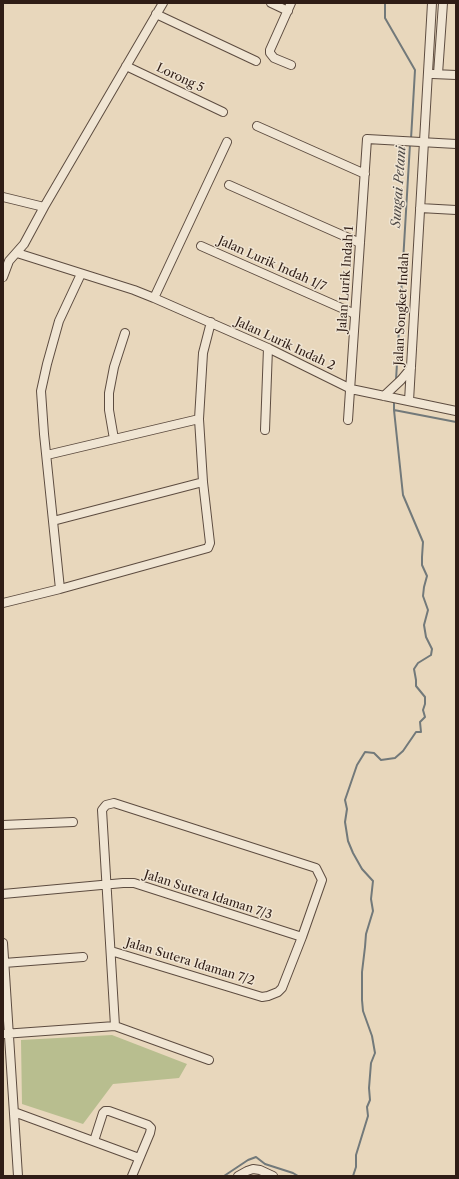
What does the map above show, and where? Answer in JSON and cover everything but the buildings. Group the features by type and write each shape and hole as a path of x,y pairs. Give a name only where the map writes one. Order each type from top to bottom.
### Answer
{"street":[{"path":"3,277 9,261 24,244 163,3"},
{"path":"271,3 289,7 270,53 274,58 291,65"},
{"name":"Jalan Songket Indah","path":"409,401 420,208 420,142 428,74 432,3"},
{"path":"438,74 443,3"},
{"path":"156,14 256,61"},
{"name":"Lorong 5","path":"126,66 223,112"},
{"path":"428,74 456,75"},
{"path":"258,126 365,174"},
{"name":"Jalan Lurik Indah 1","path":"348,420 367,139 420,142"},
{"path":"154,298 227,142"},
{"path":"420,142 456,144"},
{"path":"229,185 360,243"},
{"path":"3,197 44,207"},
{"path":"420,208 456,210"},
{"name":"Jalan Lurik Indah 1/7","path":"201,246 356,314"},
{"name":"Jalan Lurik Indah 2","path":"17,253 134,290 154,298 268,348 351,389 456,412"},
{"path":"60,589 44,434 42,392 44,378 59,322 81,274"},
{"path":"3,603 60,589 208,548 210,543 203,482 200,418 202,353 210,322"},
{"path":"114,439 109,410 109,393 114,367 125,333"},
{"path":"265,430 268,348"},
{"path":"384,396 401,380 411,367"},
{"path":"47,455 200,418"},
{"path":"53,521 203,482"},
{"path":"115,1026 102,810 106,805 114,803 316,868 322,880 302,937"},
{"path":"3,824 73,822"},
{"name":"Jalan Sutera Idaman 7/3","path":"3,894 134,884 302,937"},
{"name":"Jalan Sutera Idaman 7/2","path":"111,951 262,997 273,994 282,988 302,937"},
{"path":"3,943 6,1034 14,1112 18,1176"},
{"path":"4,963 83,957"},
{"path":"6,1034 115,1026 209,1060"},
{"path":"94,1141 105,1111 109,1111 148,1125 151,1128 150,1133 132,1176"},
{"path":"14,1112 139,1158"},
{"path":"238,1176 246,1171 253,1172 260,1170 273,1176"}],"green space":[{"path":"112,1035 187,1064 179,1078 113,1084 83,1124 22,1104 21,1040"}],"waterway":[{"name":"Sungai Petani","path":"385,3 385,18 415,70 411,139"},
{"name":"Sungai Petani","path":"396,380 410,144"},
{"name":"Sungai Petani","path":"394,403 394,410 456,422"},
{"path":"353,1176 356,1167 356,1155 368,1116 367,1107 370,1100 369,1088 371,1063 375,1053 372,1036 363,1011 362,1000 362,972 366,934 373,911 371,899 373,881 362,869 348,841 345,822 347,809 345,800 357,765 365,752 374,753 381,760 395,758 403,751 416,732 421,732 420,722 425,717 423,710 425,697 416,686 414,669 418,663 431,655 432,649 426,637 424,625 428,610 423,596 427,576 422,565 423,542 403,495 394,410"},
{"path":"224,1176 248,1160 256,1157 265,1164 298,1176"}]}
